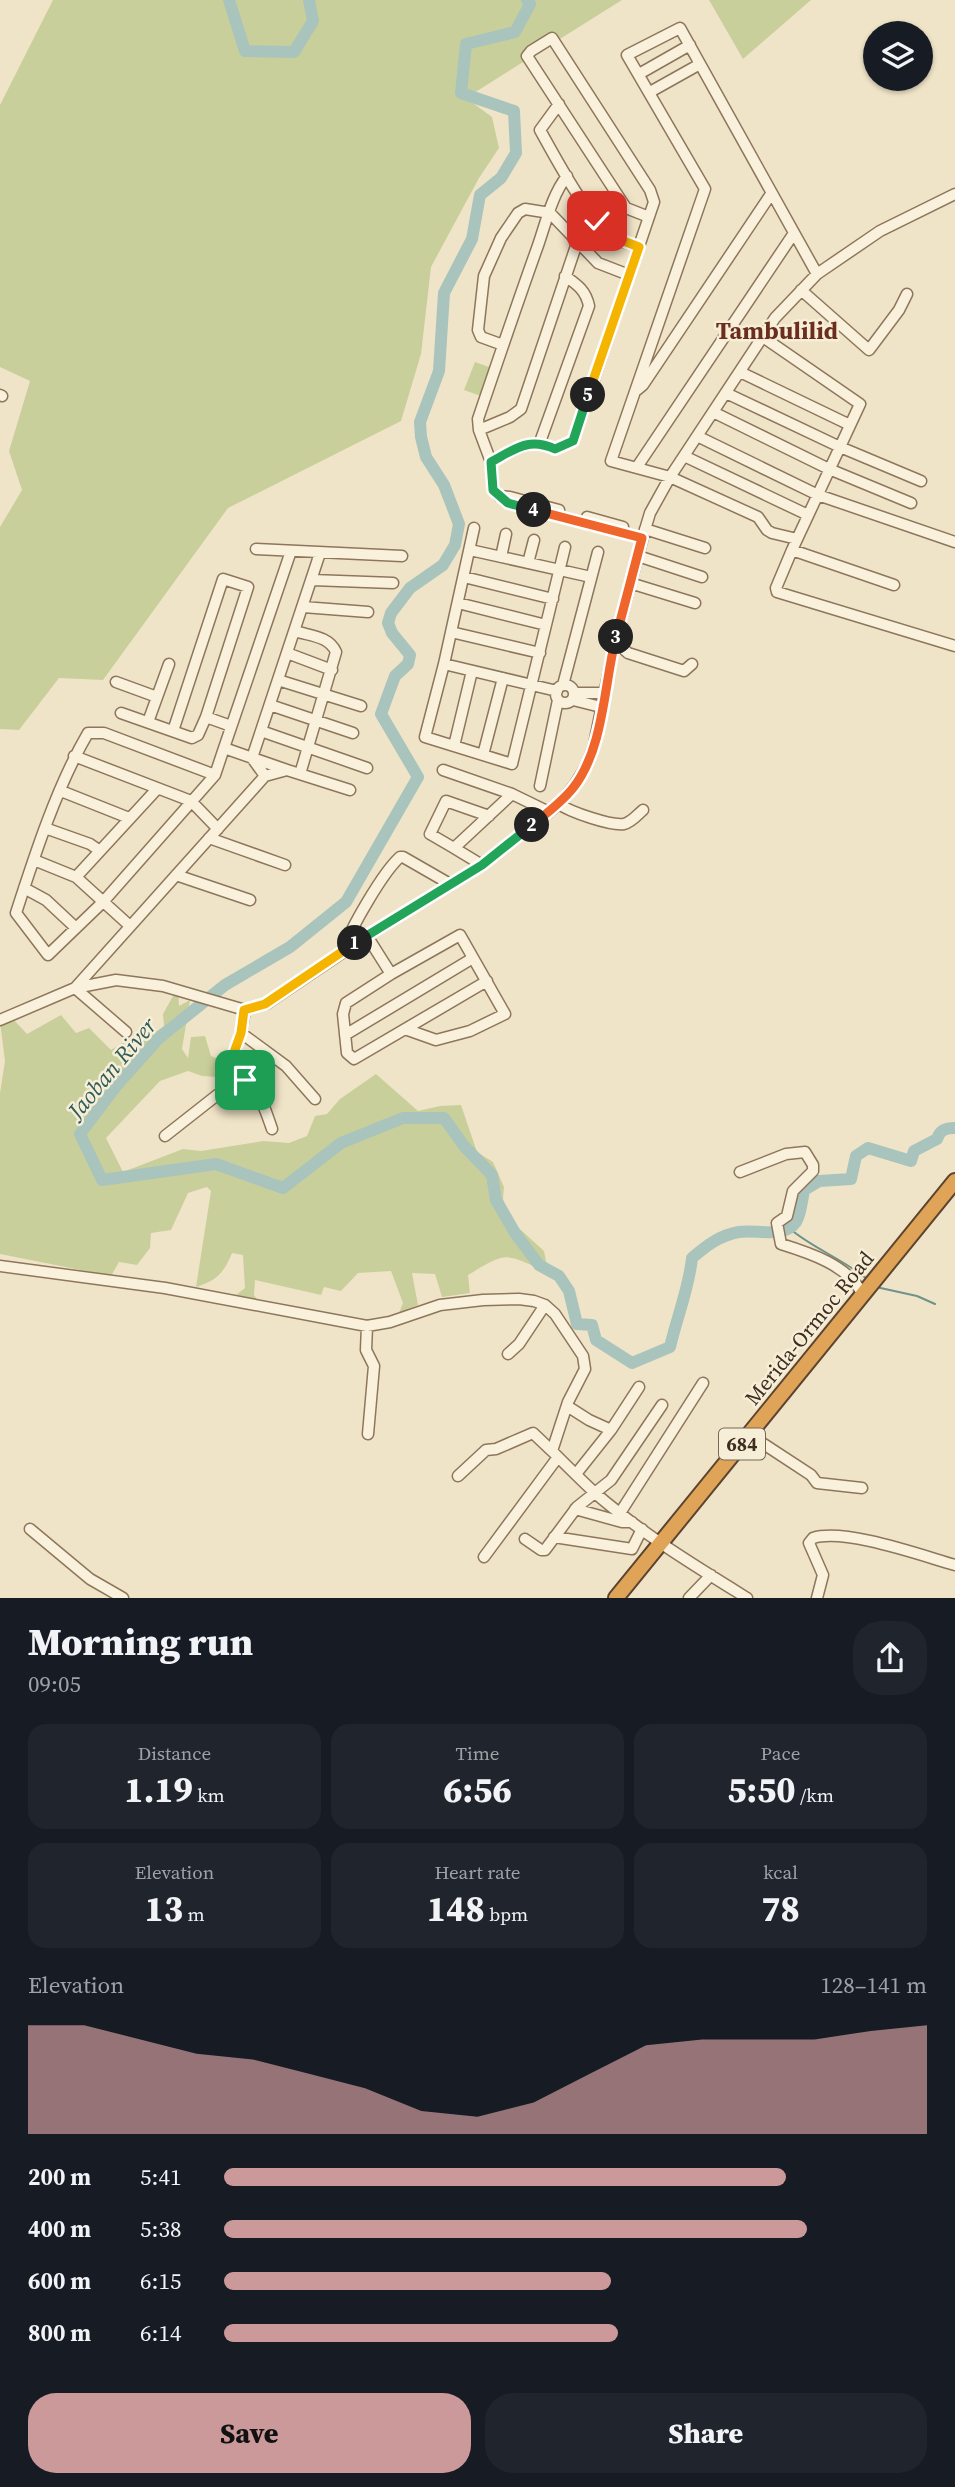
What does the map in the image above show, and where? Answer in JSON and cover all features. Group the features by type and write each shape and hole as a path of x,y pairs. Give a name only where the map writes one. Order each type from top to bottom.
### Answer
{"highway":[{"name":"Merida-Ormoc Road","path":"615,1598 955,1181"}],"street":[{"path":"797,539 772,533 758,517 670,477 611,461 705,188 627,55 680,28 817,274"},
{"path":"491,462 522,446 540,442 555,449 573,441 629,275 639,247 649,217 654,202 650,190 552,38 531,51 527,56 626,208 649,217"},
{"path":"639,74 690,45"},
{"path":"650,92 700,64"},
{"path":"559,104 540,130 597,221 613,237 639,247"},
{"path":"567,176 561,184 550,213 478,419 491,462 493,490 508,503 705,548"},
{"path":"634,394 643,385 771,194"},
{"path":"1,1018 75,988 116,980 151,984 244,1010 265,1004 343,951 482,865 559,804 587,765 594,745 615,641 644,534 650,513 670,477 775,318 817,274 880,230 955,194"},
{"path":"503,345 481,337 478,330 485,276 501,238 518,214 525,209 550,213 598,263 629,275"},
{"path":"637,467 794,233"},
{"path":"480,430 510,417 521,409 577,243"},
{"path":"540,442 589,306 581,287 565,276"},
{"path":"801,290 869,350 899,310 907,294"},
{"path":"763,337 860,404 792,550 776,588 777,592 955,646"},
{"path":"740,372 850,425"},
{"path":"726,393 840,447 921,481"},
{"path":"713,412 830,469 911,503"},
{"path":"697,436 818,495 955,542"},
{"path":"684,456 808,515"},
{"path":"474,528 425,737 512,764 565,547"},
{"path":"501,557 506,534"},
{"path":"528,563 534,540"},
{"path":"256,548 402,556"},
{"path":"470,550 591,578"},
{"path":"792,550 894,585"},
{"path":"215,775 104,733 88,733 74,756 45,828 16,912 48,955 103,902 215,775 291,551"},
{"path":"540,786 559,692 598,552"},
{"path":"252,758 320,553"},
{"path":"638,556 702,576"},
{"path":"464,577 553,599"},
{"path":"121,713 192,738 196,736 206,717 248,587 223,579 173,731"},
{"path":"312,580 393,583"},
{"path":"631,583 695,603"},
{"path":"458,603 546,625"},
{"path":"303,607 368,612"},
{"path":"295,632 326,640 336,652 300,774"},
{"path":"451,632 540,653"},
{"path":"615,641 628,653 684,671 692,664"},
{"path":"287,653 332,670"},
{"path":"148,722 169,664"},
{"path":"444,664 559,692 567,703 574,696 604,693"},
{"path":"454,746 472,671"},
{"path":"483,755 503,678"},
{"path":"278,680 361,706"},
{"path":"116,682 157,697"},
{"path":"559,692 572,687 574,696"},
{"path":"574,696 601,707"},
{"path":"270,705 353,733"},
{"path":"206,717 231,726"},
{"path":"261,731 367,768"},
{"path":"224,748 350,790"},
{"path":"74,756 191,801 218,829"},
{"path":"252,758 265,776"},
{"path":"75,988 265,776 287,770"},
{"path":"443,770 512,794 549,812"},
{"path":"76,877 157,789"},
{"path":"61,791 129,818"},
{"path":"454,848 512,794"},
{"path":"482,865 430,834 446,801 489,816"},
{"path":"559,804 575,812 619,824 629,822 643,810"},
{"path":"45,828 100,850"},
{"path":"209,838 285,865"},
{"path":"343,951 358,918 400,858 403,857 450,884"},
{"path":"34,860 76,877 130,926"},
{"path":"176,875 250,900"},
{"path":"24,888 46,900 76,928"},
{"path":"405,1029 436,1040 470,1031 505,1014 487,981 460,935 390,974 346,1003 343,1014 347,1053 354,1059 405,1029 487,981"},
{"path":"367,936 390,974"},
{"path":"345,1035 473,958"},
{"path":"75,988 126,1032"},
{"path":"165,1136 221,1092 241,1033 244,1010"},
{"path":"241,1033 286,1066 315,1099"},
{"path":"227,1072 255,1088 262,1098 272,1129"},
{"path":"740,1172 786,1154 805,1152 813,1165 813,1171 793,1191 787,1216 777,1223 779,1240 781,1244 804,1251 833,1265 856,1282 868,1287"},
{"path":"0,1266 165,1288 367,1326 390,1322 440,1305 472,1301 519,1299 545,1305 555,1314 583,1356 585,1369 567,1406 555,1454 484,1557"},
{"path":"508,1354 519,1344 545,1305"},
{"path":"367,1326 366,1350 374,1366 368,1434"},
{"path":"620,1513 704,1382"},
{"path":"576,1474 611,1430 639,1387"},
{"path":"525,1539 543,1551 575,1510 611,1480 662,1405"},
{"path":"567,1406 611,1430"},
{"path":"457,1476 486,1450 496,1449 533,1433 595,1493 620,1513 741,1596"},
{"path":"750,1435 811,1475 817,1483 862,1488"},
{"path":"575,1510 638,1526"},
{"path":"554,1537 632,1549 638,1526"},
{"path":"30,1529 90,1579 123,1598"},
{"path":"817,1598 823,1575 809,1543 813,1538 823,1535 843,1535 955,1565"},
{"path":"689,1598 711,1575"}],"green space":[{"path":"53,0 622,0 466,98 492,117 499,148 479,178 431,267 421,354 401,421 228,508 103,680 59,678 19,730 0,729 0,527 22,490 9,451 30,381 0,367 0,105"},
{"path":"709,0 811,0 743,59"},
{"path":"475,362 492,368 481,396 464,390"},
{"path":"178,987 179,1006 190,1000 182,1049 188,1058 191,1037 205,1036 211,1056 221,1060 218,1077 202,1076 188,1071 160,1081 106,1138 123,1172 183,1149 201,1151 263,1141 289,1143 307,1136 315,1116 327,1114 340,1099 376,1074 418,1111 461,1105 477,1152 493,1162 504,1187 503,1199 510,1220 544,1251 548,1272 514,1258 500,1258 468,1275 470,1293 442,1297 435,1274 412,1273 418,1305 399,1313 403,1303 391,1271 358,1273 341,1291 324,1287 321,1295 255,1280 254,1295 260,1303 236,1295 245,1288 243,1255 232,1253 218,1275 196,1287 211,1191 207,1187 188,1193 171,1230 151,1233 150,1248 137,1265 119,1262 111,1276 0,1254 0,1093 5,1061 0,1022 12,1018 27,1034 61,1015 76,1033 89,1028 111,1050 137,1034 157,1031 164,1026 163,1014"}],"waterway":[{"name":"Jaoban River","path":"229,0 245,51 294,52 313,21 309,0"},
{"name":"Jaoban River","path":"527,0 530,4 515,32 466,44 461,93 514,111 516,153 501,178 480,195 472,239 444,293 439,371 420,422 426,457 444,485 459,524 455,545 443,565 410,588 391,613 388,623 392,633 410,655 408,664 395,676 381,714 418,777 346,902 290,947 225,985 159,1038 117,1085 80,1134 102,1180 216,1164 283,1188 341,1143 403,1118 444,1118 464,1146 492,1175 496,1200 515,1233 539,1265 559,1276 569,1291 577,1324 592,1325 596,1340 632,1363 670,1347 692,1258 708,1245 732,1233 777,1232 791,1227 799,1215 804,1190 819,1181 851,1179 856,1156 868,1148 911,1161 914,1151 937,1139 943,1130 955,1128"},
{"path":"789,1228 867,1279"},
{"path":"876,1287 917,1296 935,1304"}],"district":[{"name":"Tambulilid","path":"777,330"}],"route":[{"path":"245,1080 227,1072 241,1033 244,1010 265,1004 367,936 482,865 559,804 587,765 642,538 508,503 493,490 491,462 522,446 540,442 555,449 573,441 639,247 613,237 597,221"}]}
